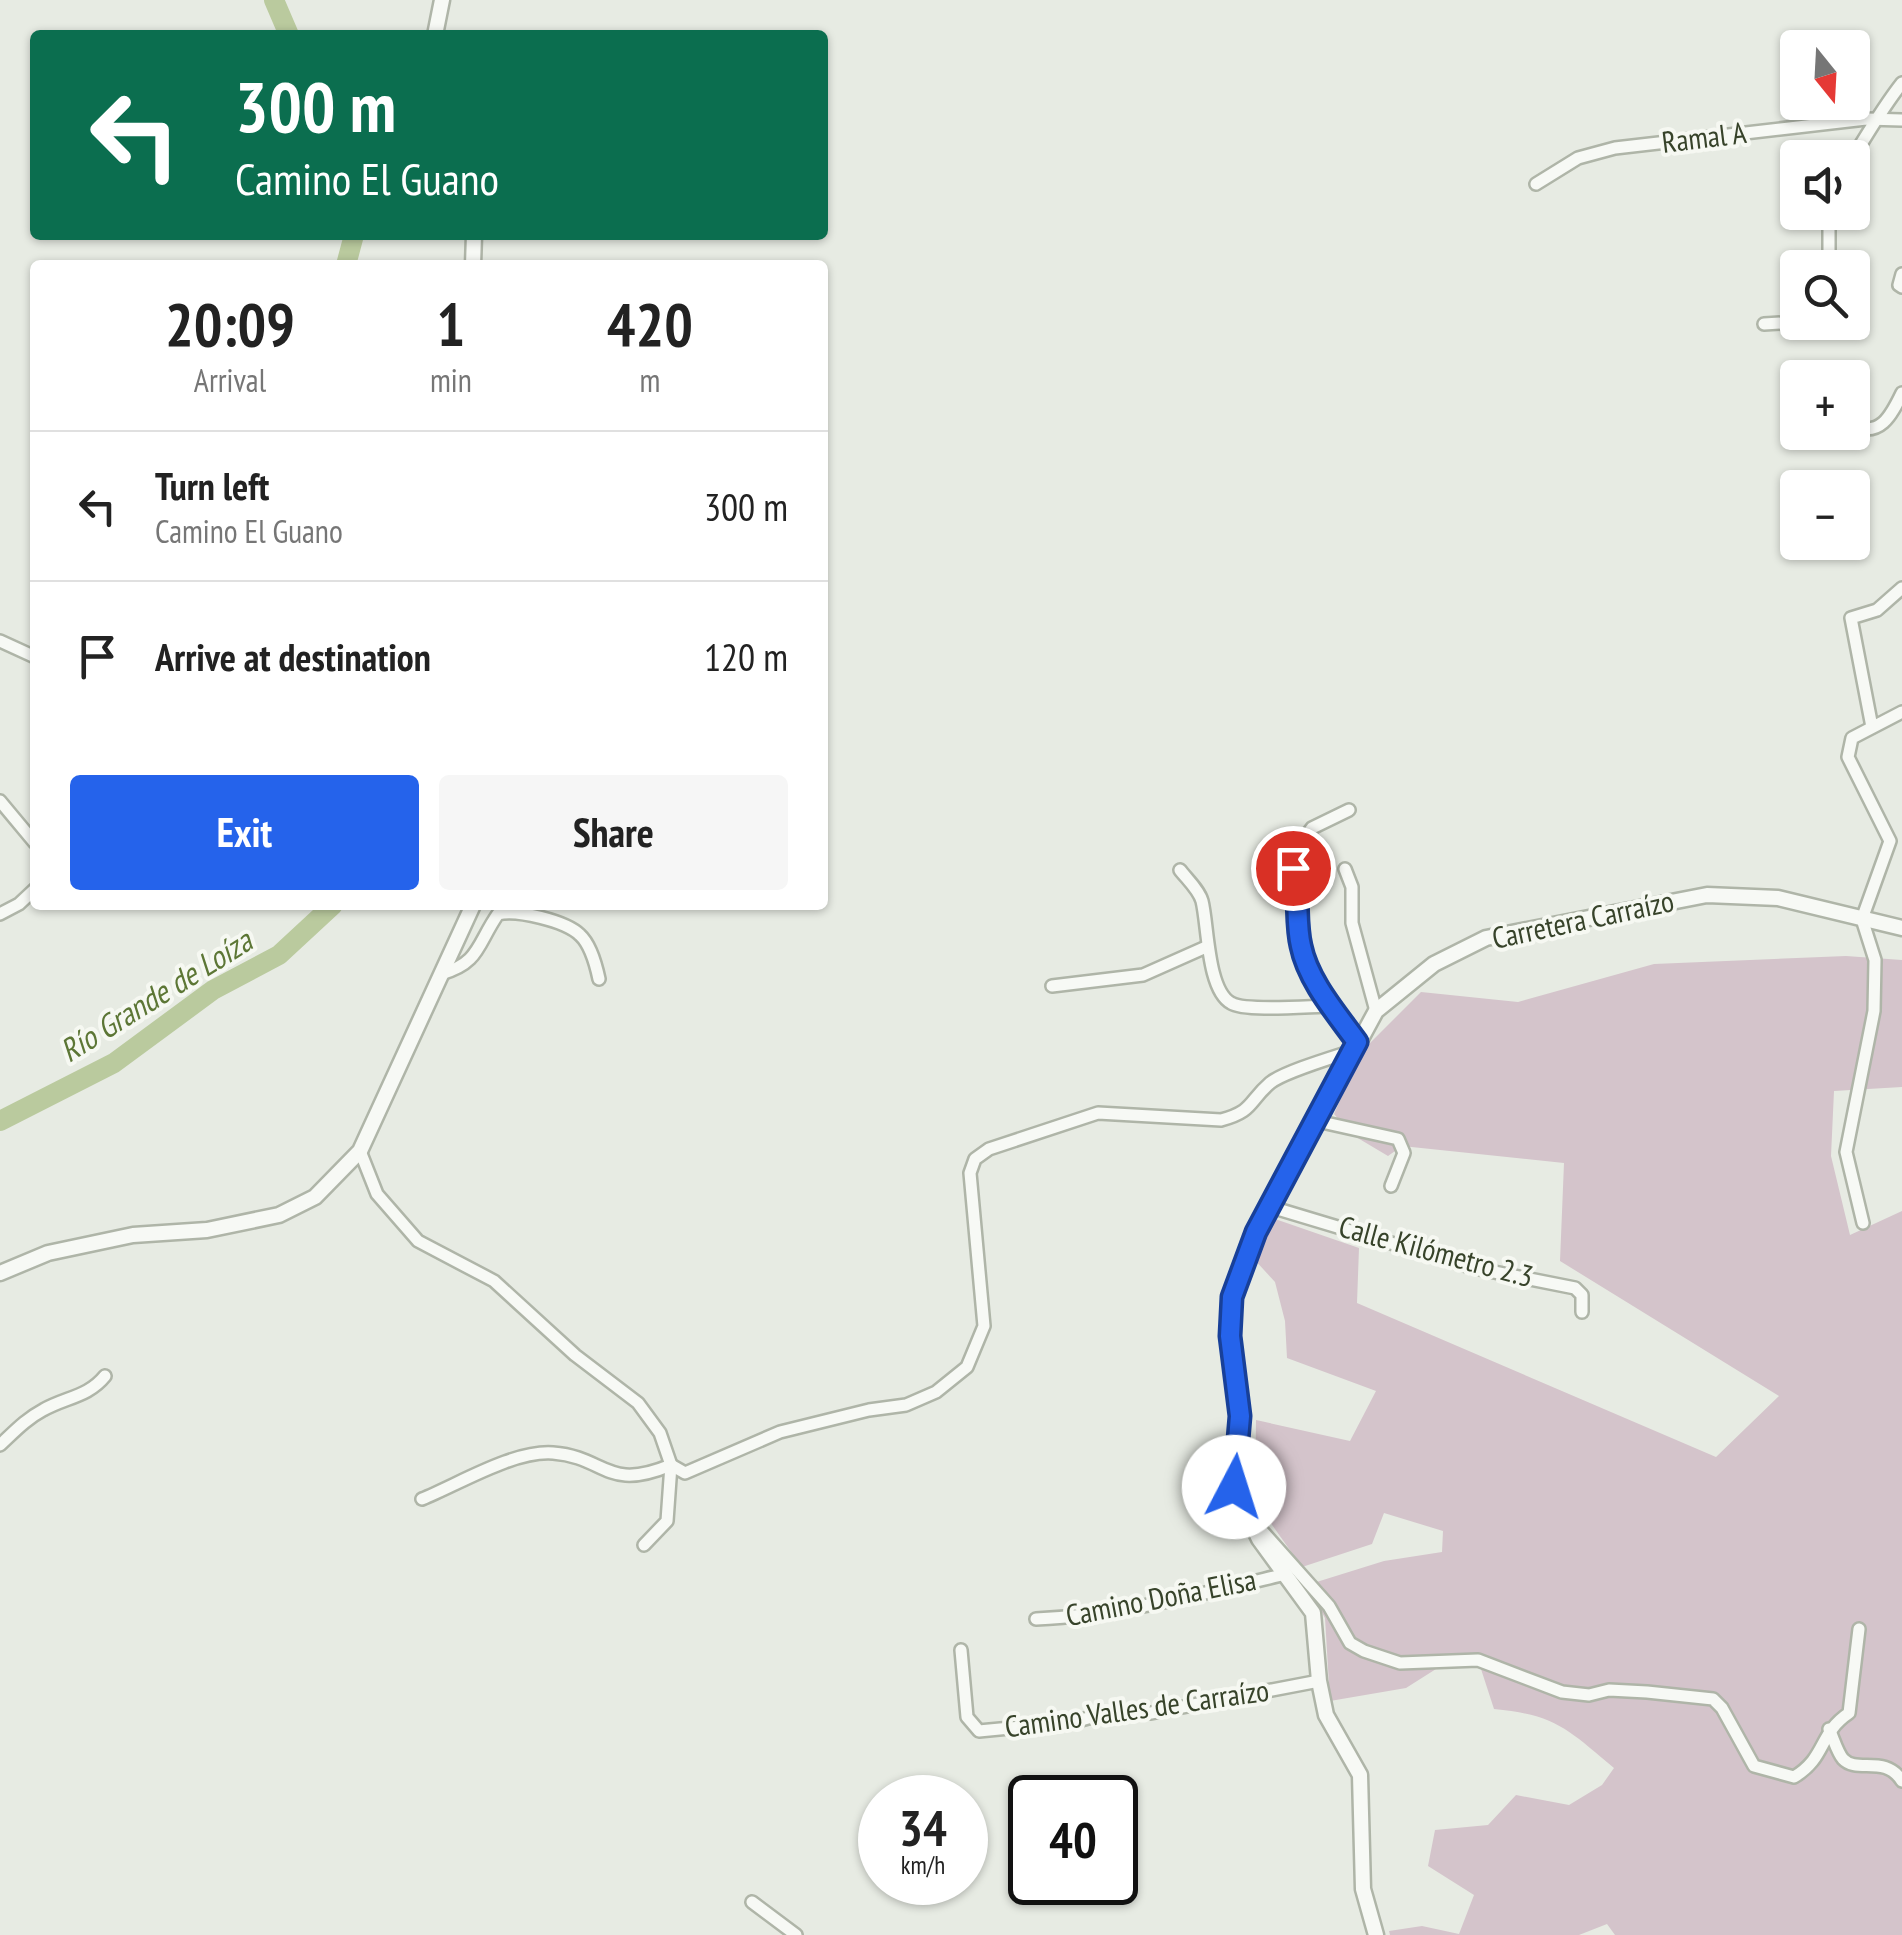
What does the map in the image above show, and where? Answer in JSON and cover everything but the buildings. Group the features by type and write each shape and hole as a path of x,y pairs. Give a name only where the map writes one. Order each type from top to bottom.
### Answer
{"street":[{"path":"435,30 442,0"},
{"path":"1865,140 1884,106 1902,84"},
{"name":"Ramal A","path":"1536,184 1578,158 1615,148 1880,118 1902,120"},
{"path":"1902,274 1902,287"},
{"path":"1764,324 1780,323"},
{"path":"1870,430 1880,427 1892,414 1902,393"},
{"path":"1872,727 1851,618 1877,610 1902,588"},
{"path":"0,641 30,655"},
{"path":"1863,1223 1846,1152 1874,1010 1875,960 1862,919 1890,842 1848,756 1852,738 1902,712"},
{"path":"0,801 30,837"},
{"path":"422,1499 532,1455 552,1453 616,1476 671,1466 685,1473 780,1432 868,1410 906,1405 936,1392 967,1366 984,1326 970,1173 976,1159 989,1148 1098,1113 1220,1120 1240,1115 1272,1081 1355,1046 1305,962 1293,854 1312,828 1344,812"},
{"path":"1345,869 1352,887 1352,923 1376,1011"},
{"path":"1180,870 1202,898 1206,947 1222,995 1230,1003 1244,1007 1332,1006"},
{"path":"0,914 30,894"},
{"name":"Carretera Carraízo","path":"1376,1935 1363,1889 1360,1775 1326,1715 1313,1612 1259,1539 1234,1487 1240,1416 1230,1336 1232,1297 1256,1232 1376,1011 1434,964 1486,938 1707,895 1778,898 1902,928"},
{"path":"0,1272 48,1253 133,1235 207,1230 279,1216 315,1197 360,1151 470,910"},
{"path":"441,974 463,968 475,956 498,914 511,910 577,932 585,940 599,979"},
{"path":"1052,986 1143,975 1206,947"},
{"path":"1317,1122 1398,1139 1404,1153 1391,1186"},
{"path":"360,1151 378,1194 418,1241 494,1281 574,1354 638,1403 660,1433 671,1466 667,1521 644,1546"},
{"name":"Calle Kilómetro 2.3","path":"1271,1206 1474,1268 1575,1288 1582,1295 1582,1312"},
{"path":"0,1445 22,1423 47,1407 94,1390 105,1376"},
{"path":"1246,1512 1329,1606 1350,1643 1364,1651 1400,1662 1478,1660 1562,1692 1589,1695 1609,1690 1713,1700 1722,1708 1754,1766 1794,1777 1818,1757 1829,1729 1849,1714 1859,1629"},
{"name":"Camino Doña Elisa","path":"1036,1620 1092,1617 1142,1608 1286,1574"},
{"name":"Camino Valles de Carraízo","path":"961,1650 968,1717 979,1730 1074,1722 1106,1713 1150,1713 1319,1681"},
{"path":"1829,1729 1843,1759 1852,1764 1882,1764 1902,1780"},
{"path":"752,1902 796,1935"}],"shaded area":[{"path":"1846,956 1902,960 1902,1087 1834,1091 1831,1156 1850,1235 1902,1211 1902,1935 1615,1935 1607,1924 1579,1935 1390,1935 1389,1931 1422,1926 1459,1934 1474,1895 1428,1866 1435,1830 1488,1825 1516,1795 1569,1805 1602,1785 1614,1768 1548,1720 1494,1709 1480,1666 1455,1657 1406,1688 1330,1701 1325,1618 1307,1585 1384,1561 1442,1552 1443,1531 1384,1513 1372,1544 1302,1567 1255,1501 1256,1420 1350,1441 1376,1391 1287,1358 1285,1321 1275,1282 1253,1258 1269,1217 1359,1248 1357,1303 1716,1457 1779,1396 1560,1261 1564,1163 1402,1146 1388,1156 1351,1134 1334,1114 1361,1052 1421,992 1518,1002 1654,964"}],"waterway":[{"name":"Río Grande de Loíza","path":"274,0 287,30"},
{"name":"Río Grande de Loíza","path":"347,260 353,240"},
{"name":"Río Grande de Loíza","path":"0,1121 114,1063 213,990 279,955 328,910"}],"route":[{"path":"1234,1487 1240,1416 1230,1336 1232,1297 1256,1232 1357,1042 1305,962 1293,868"}]}
